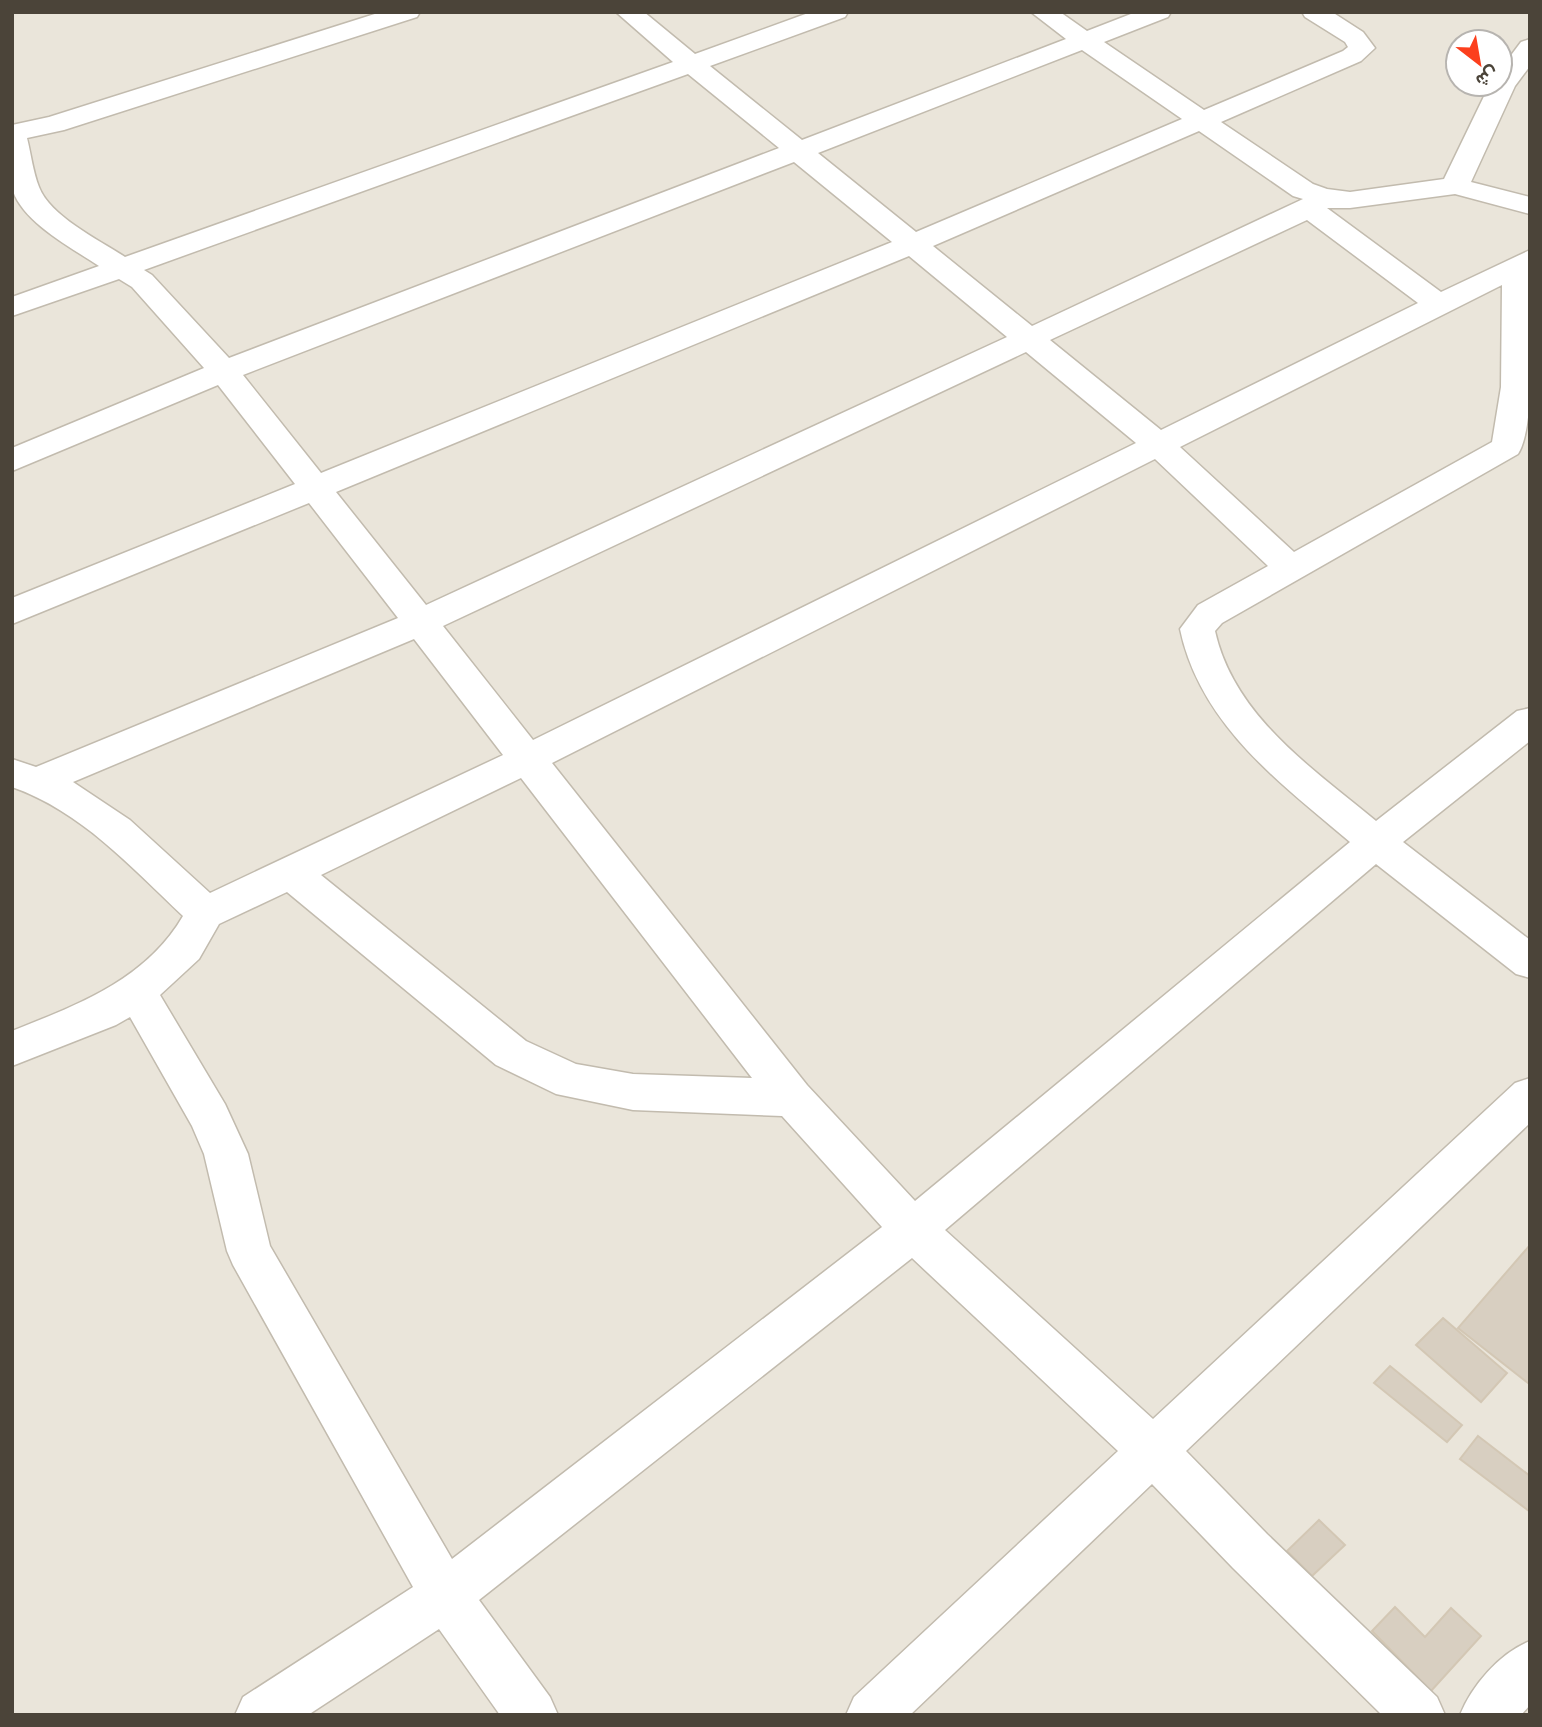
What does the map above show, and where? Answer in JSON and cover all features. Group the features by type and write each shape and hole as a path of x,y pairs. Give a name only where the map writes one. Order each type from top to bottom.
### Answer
{"street":[{"path":"408,12 55,124 12,133 25,187 33,202 58,226 142,281 224,371 792,1098 913,1230 1154,1452 1250,1551 1419,1715"},
{"path":"628,12 1158,444 1291,568"},
{"path":"12,307 836,12"},
{"path":"1043,12 1303,190 1438,304"},
{"path":"12,460 224,371 1159,12"},
{"path":"12,612 912,244 1352,56 1362,48 1354,37 1314,12"},
{"path":"1455,186 1502,86 1530,47"},
{"path":"27,776 419,623 1031,339 1316,202 1455,186 1530,206"},
{"path":"12,1049 102,1013 137,992 185,948 205,914 526,760 1524,262 1517,387 1518,455 1291,568 1210,614 1197,629 1198,645 1209,669 1248,729 1277,760 1414,875 1530,962"},
{"path":"261,1715 445,1595 913,1230 1376,842 1530,721"},
{"path":"27,776 67,794 105,822 205,914"},
{"path":"291,873 511,1053 571,1081 632,1092 792,1098"},
{"path":"137,992 210,1117 226,1154 250,1251 445,1595 532,1715"},
{"path":"873,1715 1530,1096"},
{"path":"1486,1715 1530,1666"}],"shaded area":[{"path":"12,12 1530,12 1530,1715 12,1715"}],"building":[{"path":"1530,1245 1530,1381 1528,1383 1458,1328"},
{"path":"1443,1318 1507,1373 1481,1402 1416,1345"},
{"path":"1390,1366 1462,1425 1447,1442 1374,1383"},
{"path":"1478,1436 1530,1476 1529,1511 1460,1459"},
{"path":"1319,1520 1345,1545 1312,1576 1287,1551"},
{"path":"1395,1607 1425,1637 1451,1608 1481,1636 1431,1691 1372,1631"}]}
